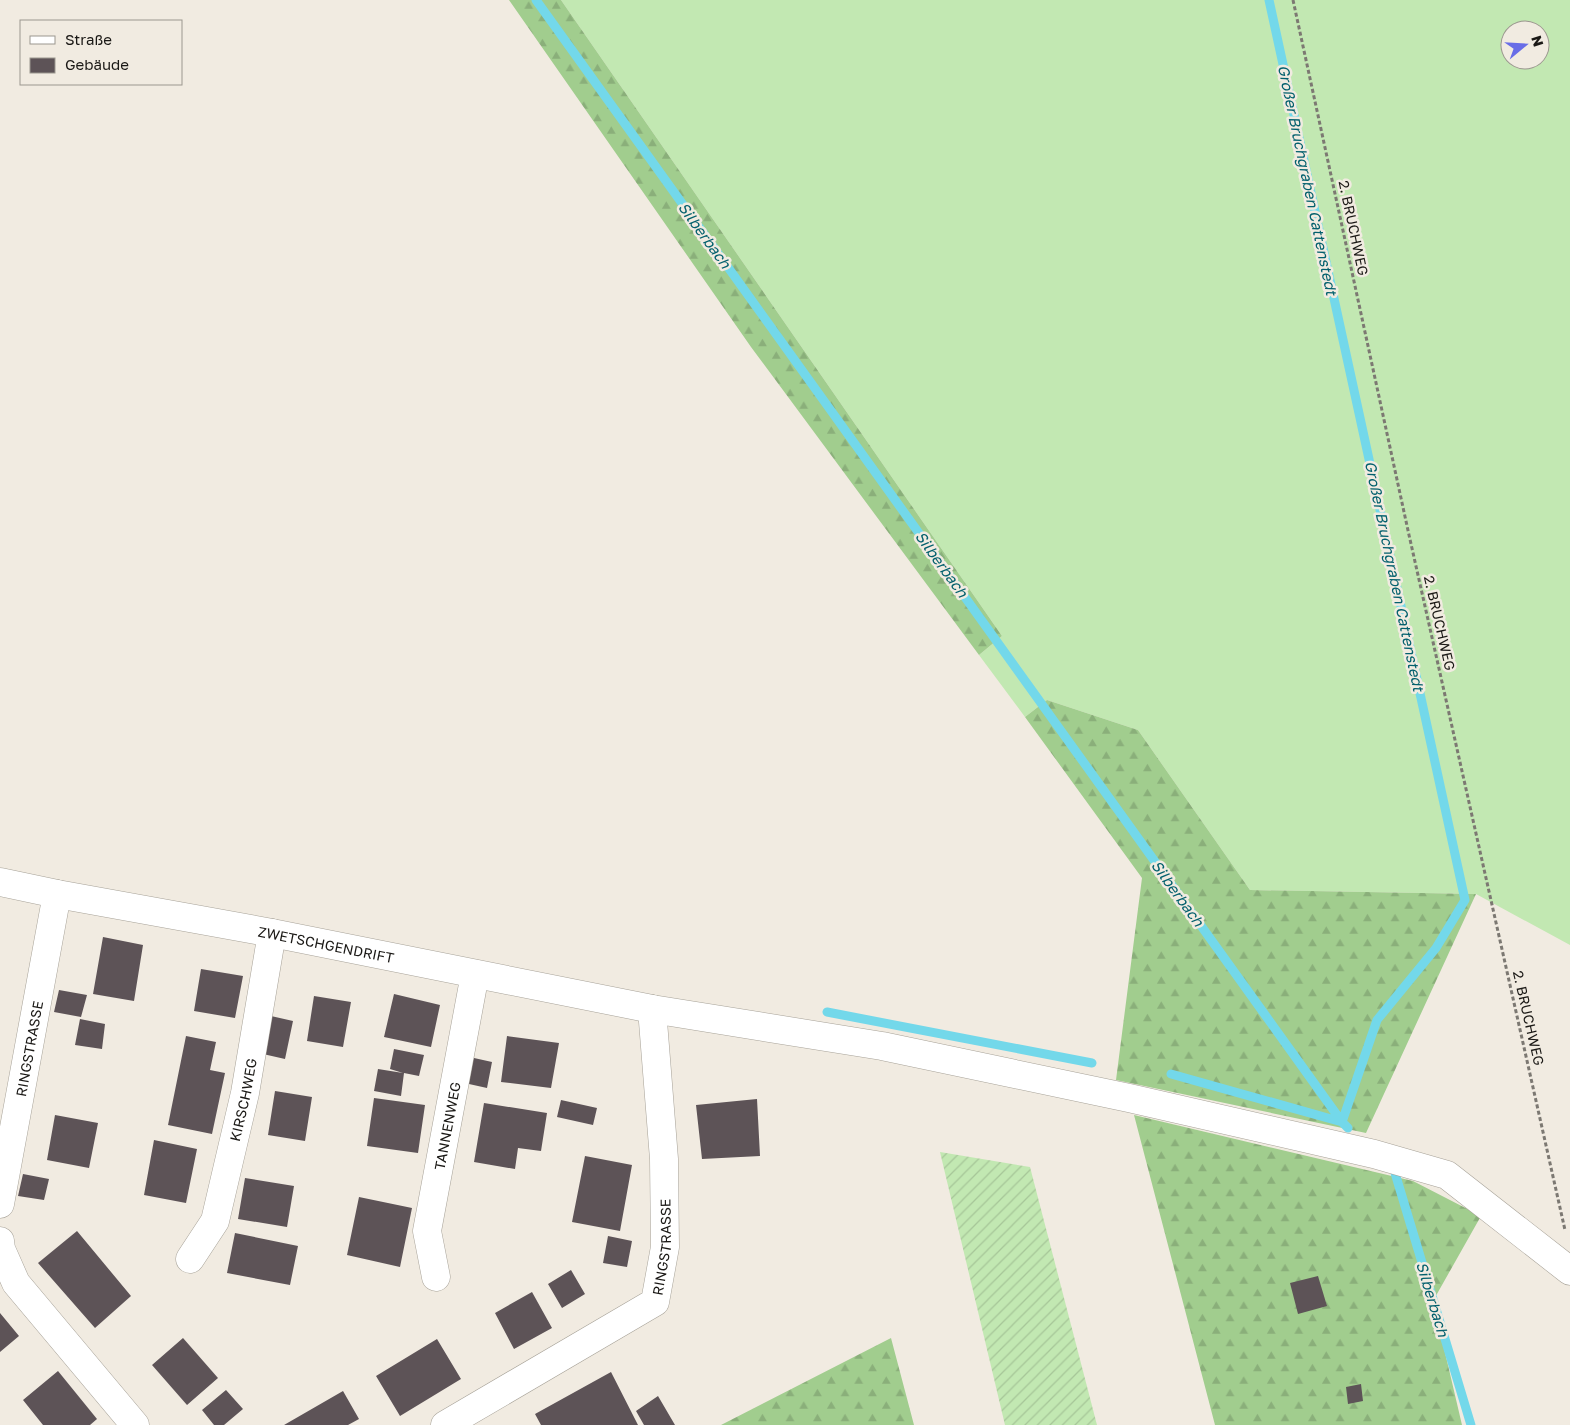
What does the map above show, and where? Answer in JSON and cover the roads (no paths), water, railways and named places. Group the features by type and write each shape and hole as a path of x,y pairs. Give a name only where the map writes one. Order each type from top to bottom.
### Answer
{"street":[{"name":"ZWETSCHGENDRIFT","path":"0,882 272,933 652,1009 882,1046 1129,1098 1374,1154 1447,1175 1570,1271"},
{"name":"RINGSTRASSE","path":"0,1204 57,894"},
{"name":"KIRSCHWEG","path":"190,1259 215,1220 245,1093 272,933"},
{"name":"TANNENWEG","path":"436,1277 427,1231 475,974"},
{"name":"RINGSTRASSE","path":"445,1425 655,1302 665,1247 664,1159 652,1009"},
{"path":"0,1241 1,1249 16,1283 135,1425"}],"waterway":[{"name":"Silberbach","path":"536,0 1348,1128"},
{"name":"Großer Bruchgraben Cattenstedt","path":"1171,1074 1342,1122 1377,1020 1436,948 1465,900 1269,0"},
{"path":"827,1012 1092,1063"},
{"name":"Silberbach","path":"1395,1173 1471,1425"}]}
